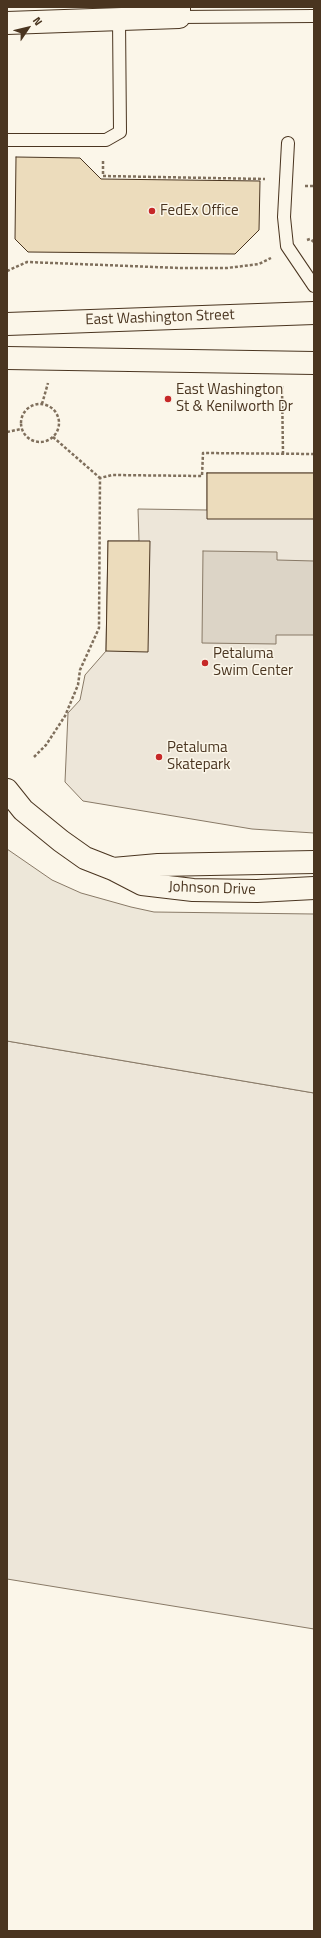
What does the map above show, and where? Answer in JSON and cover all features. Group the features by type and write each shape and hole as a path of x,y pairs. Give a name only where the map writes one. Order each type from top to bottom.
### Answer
{"street":[{"path":"7,23 119,19 179,12"},
{"name":"East Washington Street","path":"7,324 314,313"},
{"path":"7,358 314,363"},
{"name":"Johnson Drive","path":"7,790 23,810 61,841 86,858 113,868 142,884 193,890 257,891 314,888"},
{"name":"Johnson Drive","path":"113,868 158,865 314,862"}],"lane":[{"path":"179,12 314,16"},
{"path":"7,140 106,140 120,132 119,19"},
{"path":"288,143 284,217 287,246 314,286"}],"path":[{"path":"97,158 103,160 103,176 258,178 265,179 265,184"},
{"path":"305,186 314,186"},
{"path":"7,271 27,262 180,268 227,268 259,264 272,258"},
{"path":"42,404 49,382"},
{"path":"282,382 283,454"},
{"path":"42,404 48,405 53,409 59,420 57,432 53,437 41,442 35,442 24,434 21,428 22,416 25,410 30,406 42,404"},
{"path":"7,432 21,428"},
{"path":"34,757 46,745 65,716 78,685 80,670 99,628 100,478 53,437"},
{"path":"100,478 112,475 202,476 202,453 314,454"}],"shaded area":[{"name":"Petaluma Swim Center","path":"207,473 314,473 314,833 252,829 83,801 65,782 68,713 80,700 85,675 106,651 108,541 139,541 138,509 207,510"},
{"name":"Petaluma Swim Center","path":"203,551 277,552 277,560 314,561 314,635 276,635 276,644 202,643"},
{"path":"7,849 52,880 81,893 154,912 314,914 314,1093 7,1041"},
{"path":"7,1041 314,1093 314,1629 7,1579"}],"building":[{"path":"16,157 80,158 101,179 260,181 259,230 235,254 28,252 15,239"},
{"path":"207,473 314,473 314,519 207,519"},
{"path":"108,541 150,541 148,652 106,651"}],"place":[{"name":"FedEx Office","path":"152,211"},
{"name":"East Washington St & Kenilworth Dr","path":"168,399"},
{"name":"Petaluma Swim Center","path":"205,663"},
{"name":"Petaluma Skatepark","path":"159,757"}]}
